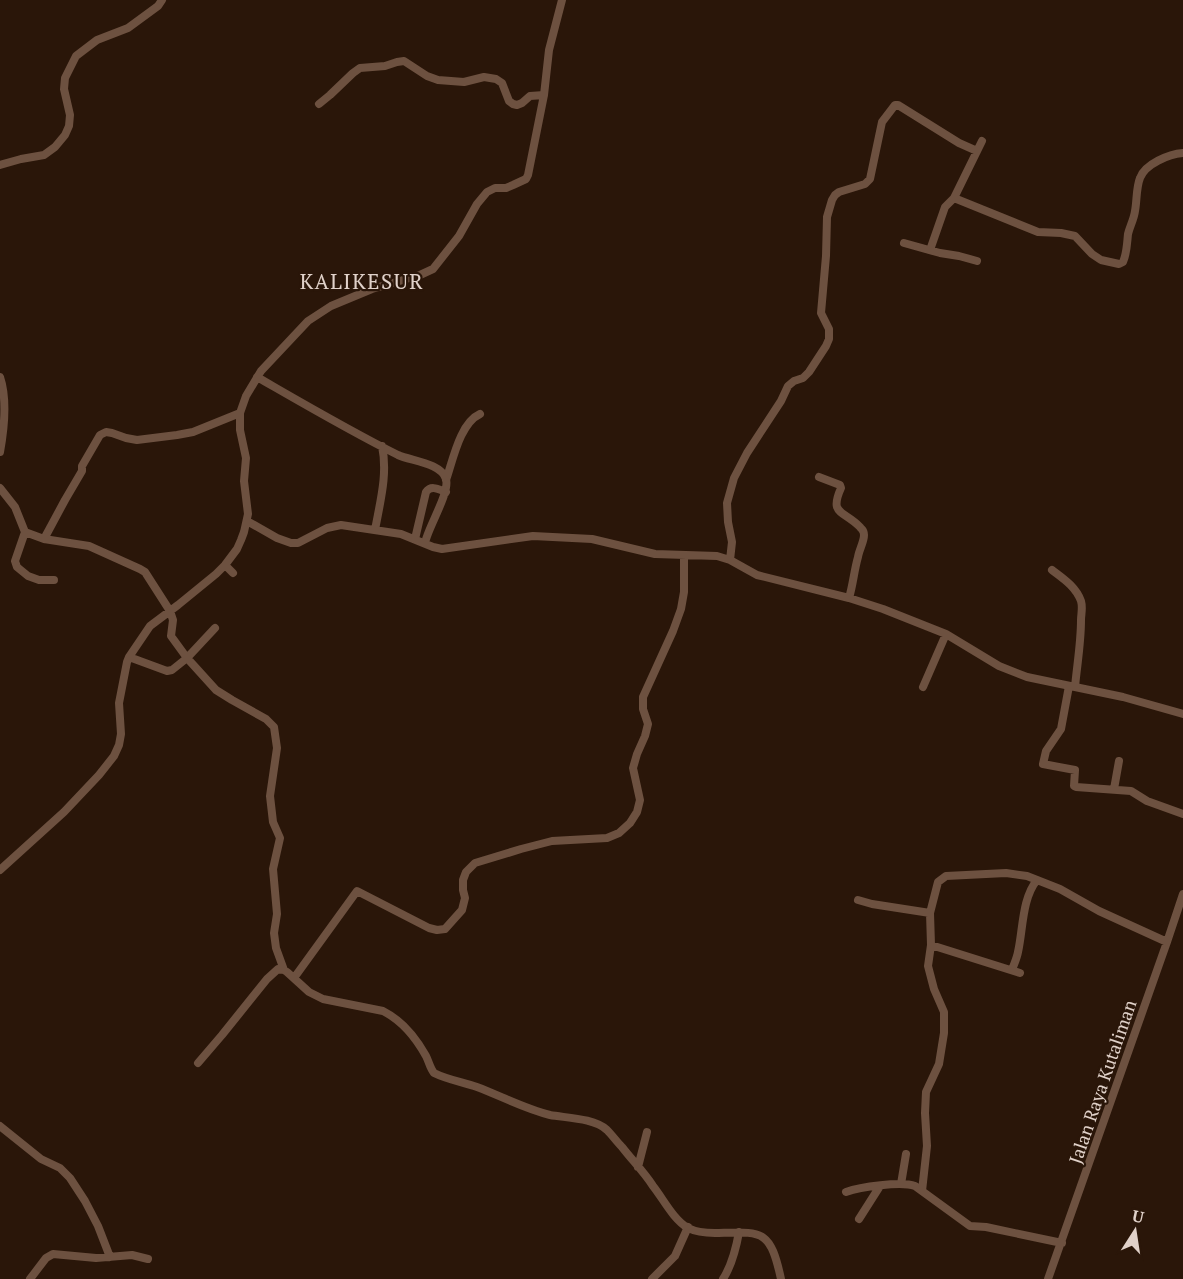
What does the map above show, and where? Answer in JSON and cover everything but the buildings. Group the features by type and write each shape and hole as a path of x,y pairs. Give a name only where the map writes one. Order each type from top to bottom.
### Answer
{"street":[{"path":"0,165 44,155 55,147 69,126 64,90 65,78 76,56 97,40 128,28 158,6 162,0"},
{"path":"0,870 64,812 114,756 121,734 119,703 129,657 150,626 225,565 237,549 247,521 244,481 246,458 240,430 240,413 257,376 308,321 331,306 372,289 433,269 459,236 477,204 487,192 495,188 506,188 526,179 532,162 544,95 549,50 562,0"},
{"path":"319,104 360,68 385,66 404,61 427,76 438,80 464,82 491,78 499,80 509,100 517,105 530,96 544,95"},
{"path":"730,561 732,542 728,522 728,503 734,478 788,386 810,372 829,339 829,329 821,313 827,217 832,200 839,192 865,184 870,179 882,122 895,105 959,143 977,150"},
{"path":"930,250 945,207 954,198 982,141"},
{"path":"954,198 1038,232 1075,236 1101,260 1119,264 1125,257 1140,177 1159,160 1173,154 1183,153"},
{"path":"904,243 977,261"},
{"path":"257,376 323,415 401,456 437,468 446,480"},
{"path":"0,377 3,386 4,432 0,452"},
{"path":"44,539 100,435 112,432 137,440 177,435 193,432 240,413"},
{"path":"425,543 446,492 446,480 466,426 473,417 480,414"},
{"path":"375,530 383,488 385,458 382,446"},
{"path":"819,477 840,485 835,505 837,510 853,520 863,530 864,535 849,598"},
{"path":"0,488 15,507 25,532 15,561 17,567 28,576 39,580 54,580"},
{"path":"415,539 426,492 433,488 446,492"},
{"path":"247,521 284,541 298,543 321,530 341,525 401,534 437,549 533,536 592,539 655,554 717,556 757,575 883,609 946,634 999,666 1027,677 1123,697 1183,714"},
{"path":"25,532 44,539 89,546 140,568 145,572 170,611 173,620 171,636 187,658 216,690 266,718 274,727 277,748 270,796 273,822 280,838 273,869 277,914 274,933 276,948 284,970"},
{"path":"294,978 357,891 429,928 445,929 462,910 465,898 462,890 463,880 466,872 475,863 552,841 607,838 619,833 630,823 637,812 640,800 633,768 648,724 643,709 643,697 674,631 681,609 684,592 684,555"},
{"path":"225,565 233,573"},
{"path":"1052,570 1068,582 1082,603 1081,641 1061,729 1046,751 1043,764 1075,770 1074,786 1076,787 1131,791 1147,801 1183,814"},
{"path":"129,657 167,671 172,670 187,658 215,628"},
{"path":"923,687 946,634"},
{"path":"1114,789 1119,761"},
{"path":"922,1191 927,1146 926,1092 939,1064 944,1033 944,1012 934,989 928,966 931,945 930,913 938,882 946,876 1006,873 1027,876 1060,888 1099,911 1167,942"},
{"path":"931,945 1016,972 1023,920 1031,887 1037,880"},
{"name":"Jalan Raya Kutaliman","path":"1048,1279 1183,894"},
{"path":"858,900 930,913"},
{"path":"198,1063 267,979 278,969 284,970 309,992 323,999 383,1011 391,1015 419,1044 428,1059 431,1070 438,1075 550,1115 574,1118 606,1129 671,1212 688,1227 701,1232 757,1233 766,1239 778,1265 781,1279"},
{"path":"0,1126 42,1159 60,1168 70,1178 98,1226 110,1257"},
{"path":"638,1167 647,1132"},
{"path":"901,1184 906,1154"},
{"path":"846,1192 909,1184 970,1226 986,1227 1062,1243"},
{"path":"859,1219 880,1186"},
{"path":"652,1279 675,1256 688,1227"},
{"path":"723,1279 734,1256 739,1232"},
{"path":"30,1279 46,1258 54,1254 96,1258 132,1255 148,1259"}],"district":[{"name":"KALIKESUR","path":"362,282"}]}
